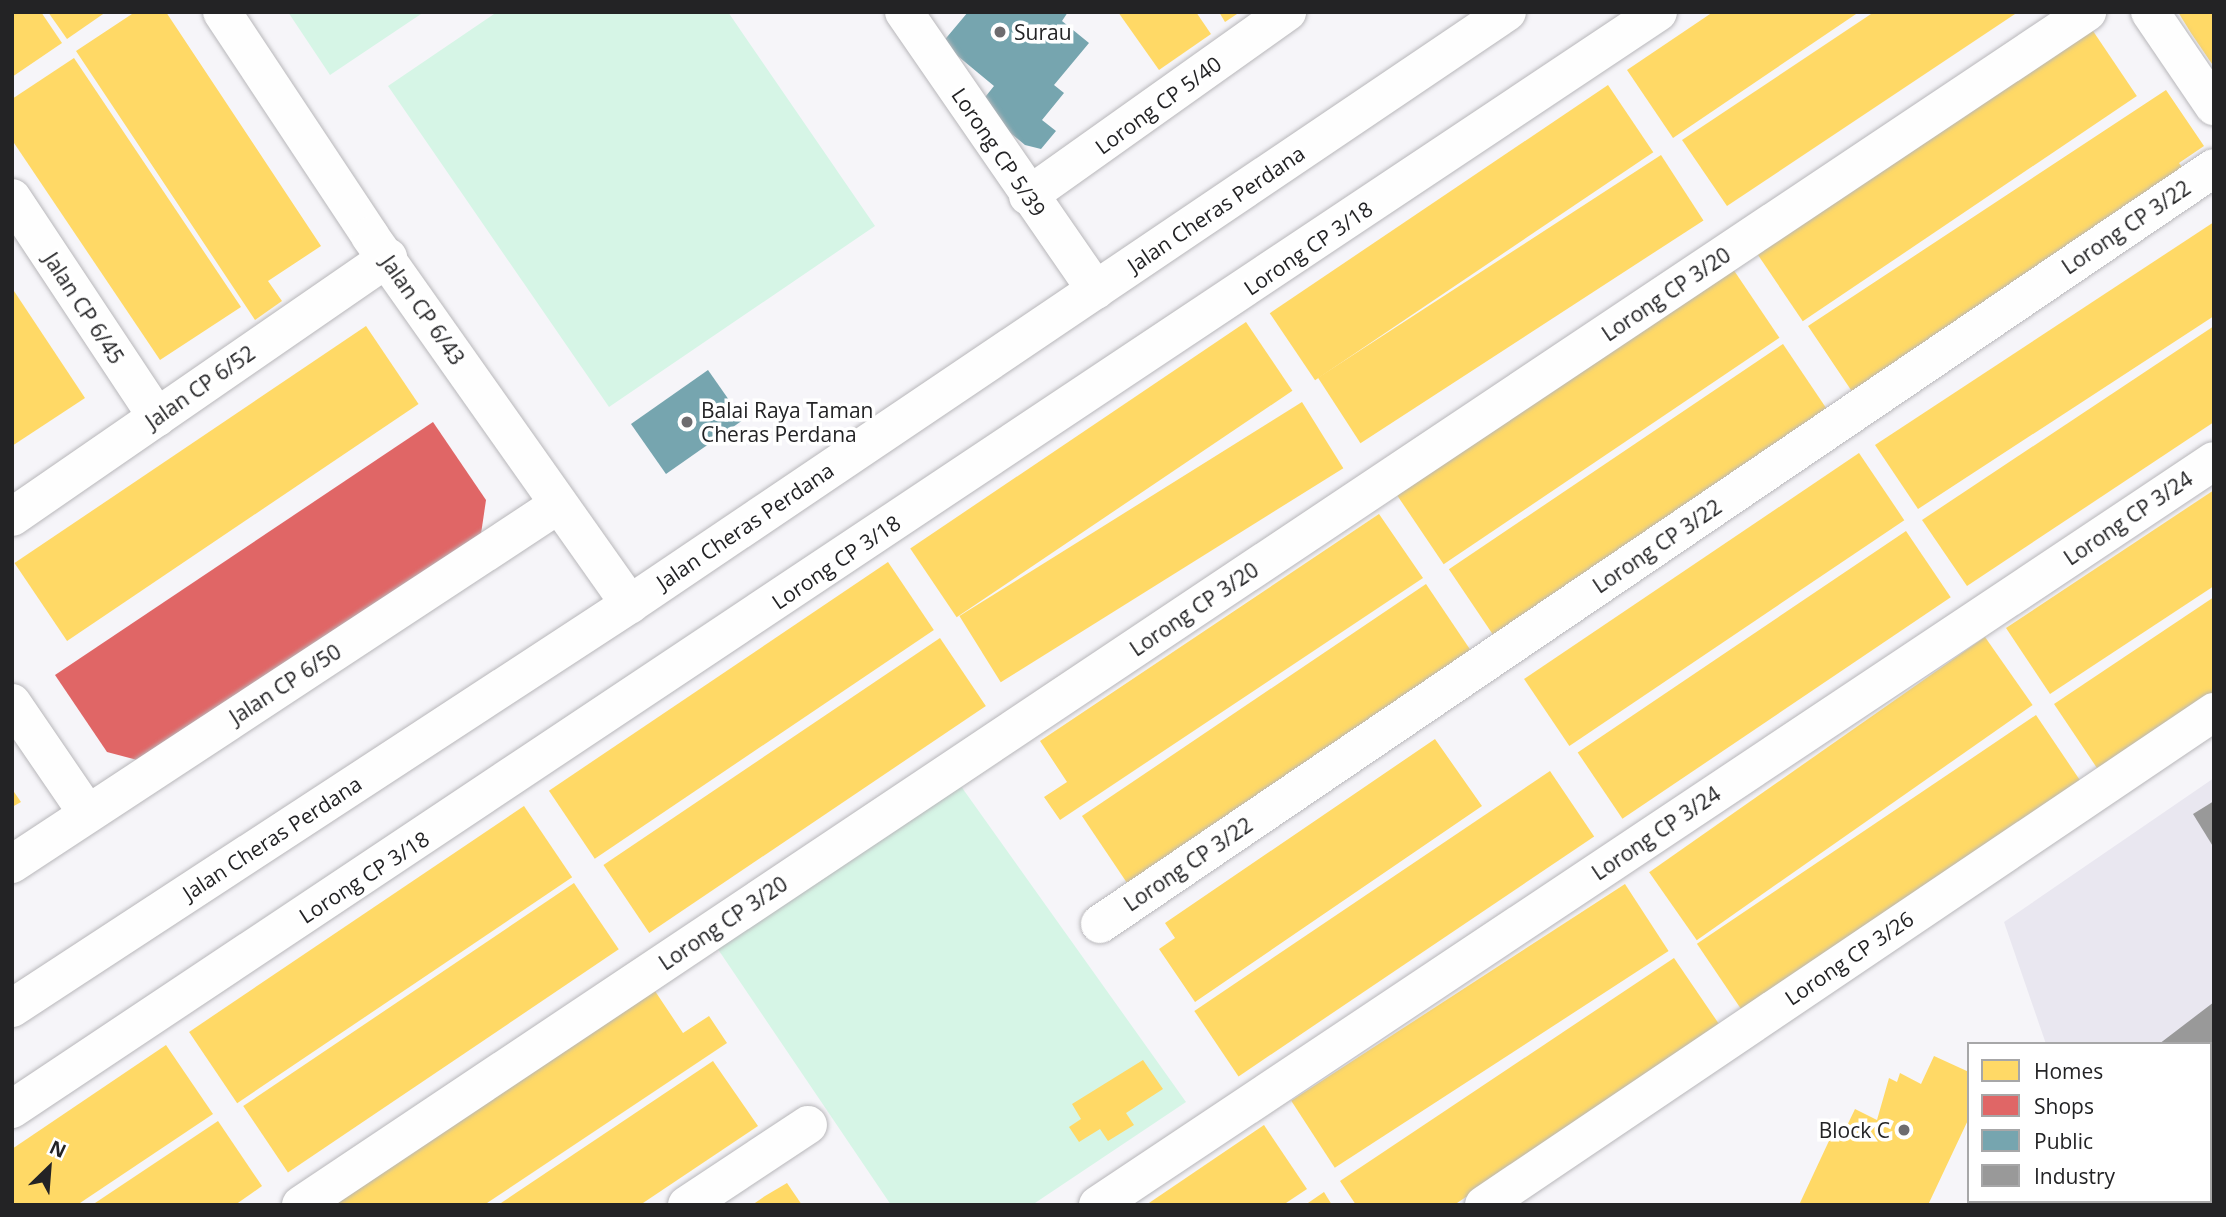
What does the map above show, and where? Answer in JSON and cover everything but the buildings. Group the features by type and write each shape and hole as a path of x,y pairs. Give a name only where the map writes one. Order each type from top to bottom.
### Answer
{"street":[{"name":"Jalan CP 6/43","path":"222,12 558,505 630,604"},
{"name":"Lorong CP 5/39","path":"904,12 1028,196 1096,290"},
{"name":"Lorong CP 5/40","path":"1028,196 1287,12"},
{"name":"Jalan Cheras Perdana","path":"12,1007 630,604 1507,12"},
{"name":"Lorong CP 3/18","path":"12,1109 1658,12"},
{"name":"Lorong CP 3/20","path":"301,1205 2087,12"},
{"path":"2150,12 2214,106"},
{"name":"Lorong CP 3/22","path":"1100,924 2214,168"},
{"name":"Jalan CP 6/45","path":"12,198 157,418"},
{"name":"Jalan CP 6/52","path":"12,517 388,258"},
{"name":"Lorong CP 3/24","path":"1098,1205 2214,461"},
{"name":"Jalan CP 6/50","path":"12,864 558,505"},
{"path":"12,703 87,813"},
{"name":"Lorong CP 3/26","path":"1484,1205 2214,712"},
{"path":"687,1205 808,1125"}],"shaded area":[{"path":"2214,778 2214,1205 1984,1205 2212,1203 2212,1042 2045,1042 2004,922"}],"green space":[{"path":"288,12 424,12 330,75"},
{"path":"497,12 728,12 875,226 609,407 388,86"},
{"path":"953,775 1186,1102 1032,1205 891,1205 707,933"}],"place":[{"name":"Surau","path":"1000,32"},
{"name":"Balai Raya Taman Cheras Perdana","path":"687,422"},
{"name":"Block C","path":"1904,1130"}]}
